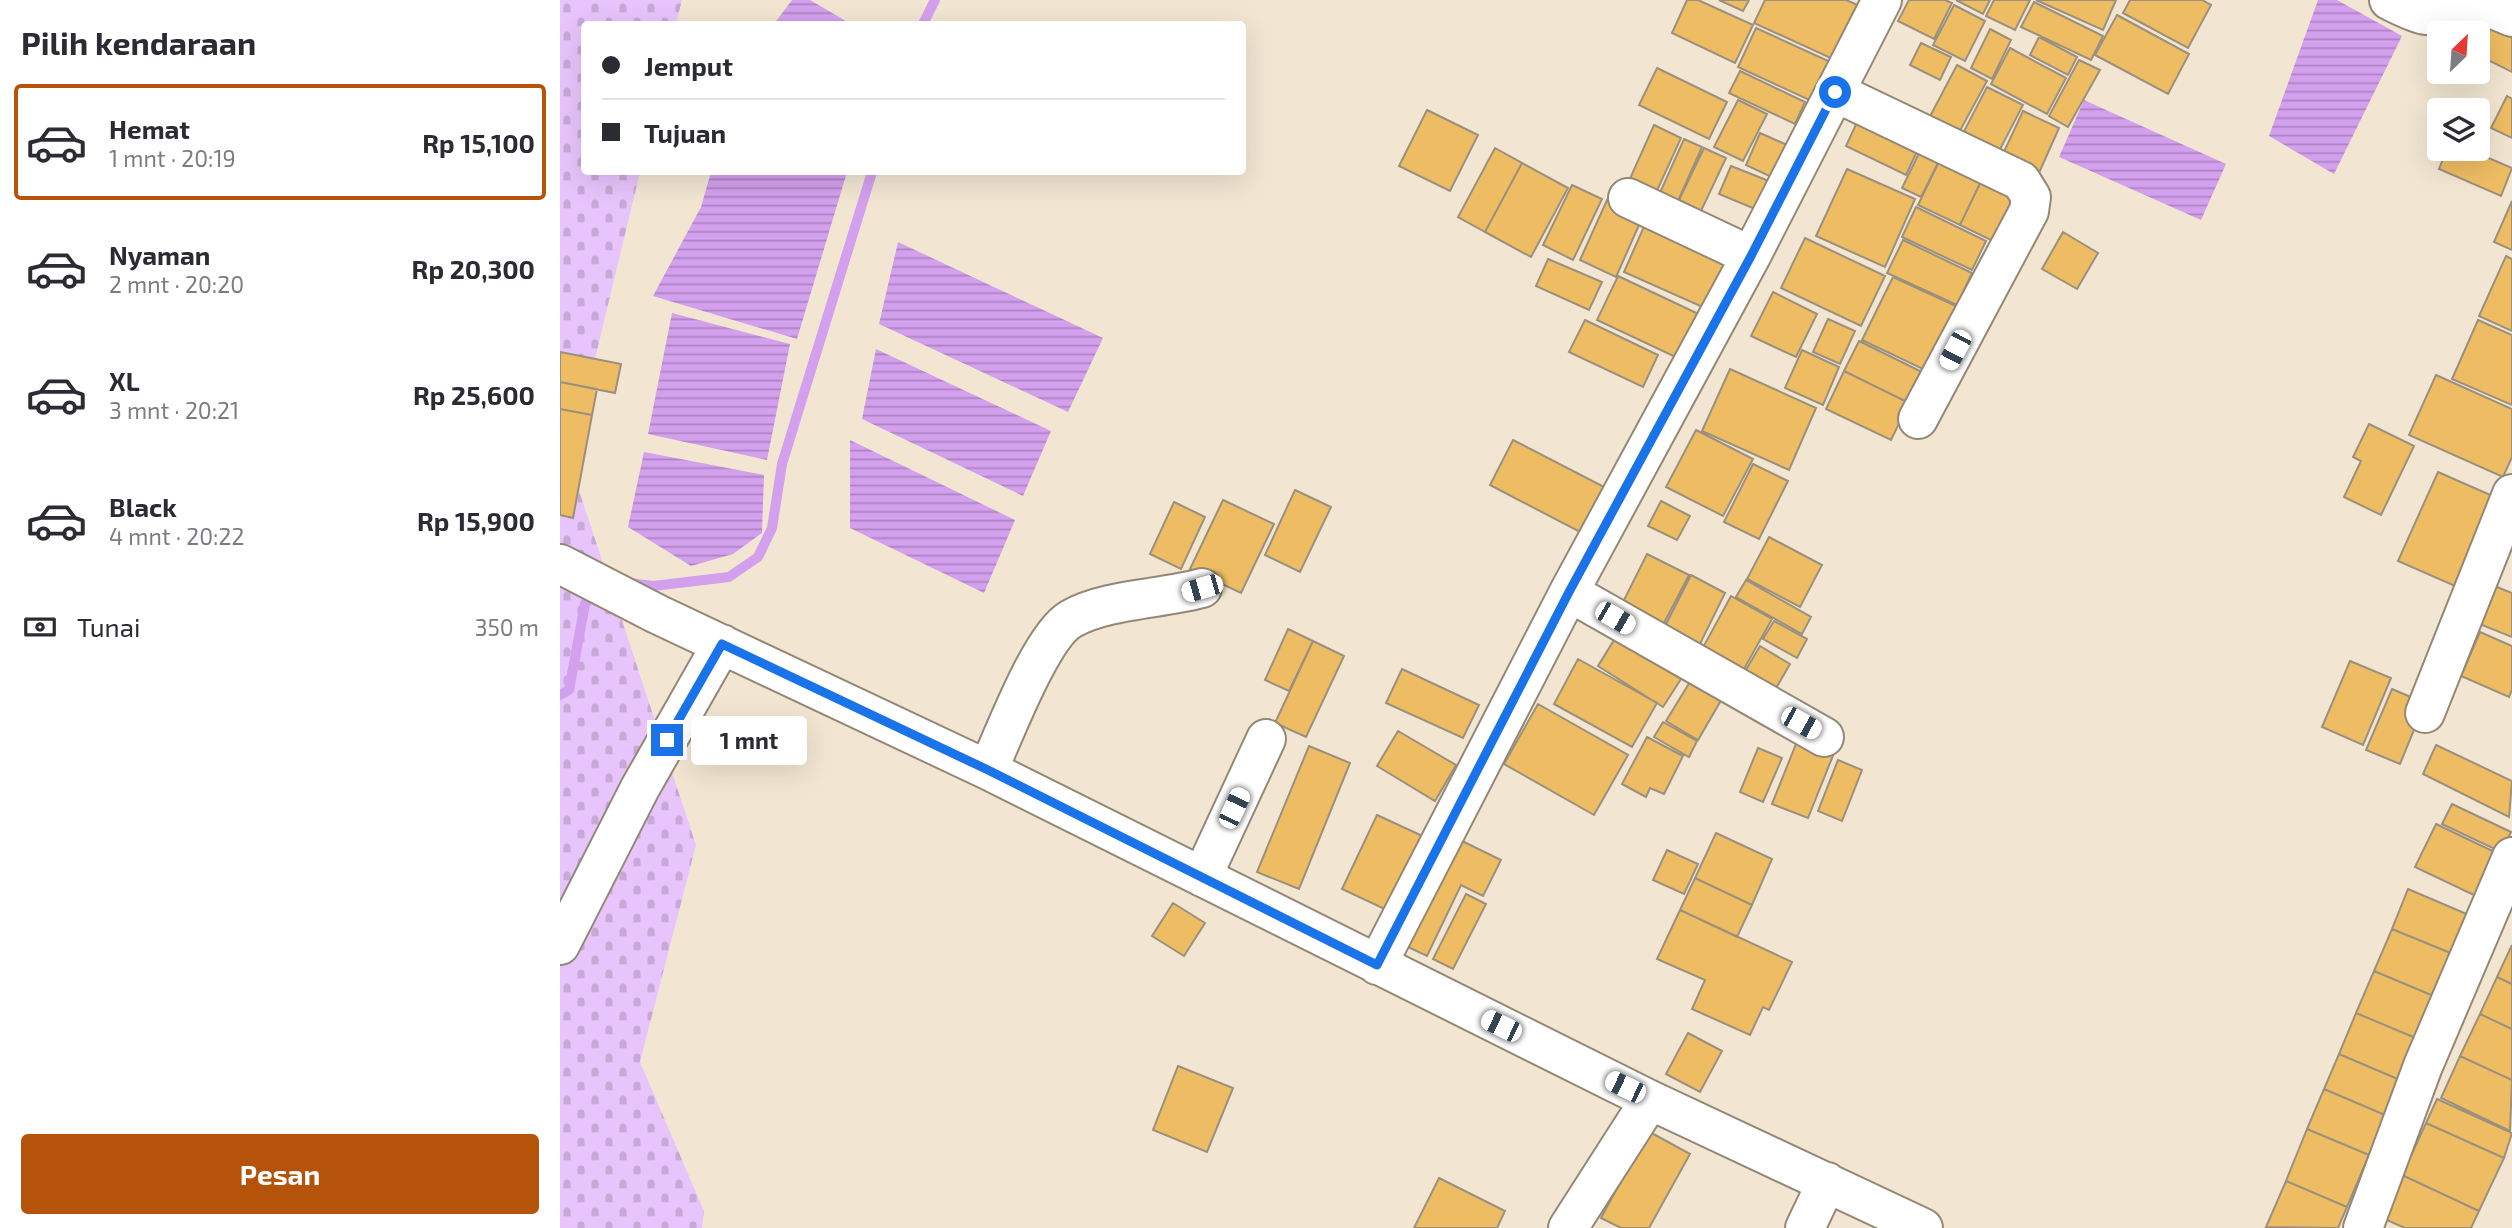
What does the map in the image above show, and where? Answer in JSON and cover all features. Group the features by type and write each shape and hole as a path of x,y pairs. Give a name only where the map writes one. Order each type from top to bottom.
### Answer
{"street":[{"path":"1377,965 1569,592 1751,256 1882,0"},
{"path":"2389,0 2422,16 2432,17 2474,1 2512,17"},
{"path":"1835,92 2021,181 2031,197 2029,211 1918,419"},
{"path":"1628,198 1751,256"},
{"path":"2425,713 2512,494"},
{"path":"568,568 657,614 988,770 1650,1100 1923,1228"},
{"path":"988,770 1050,637 1070,619 1098,609 1202,588"},
{"path":"1569,592 1825,737"},
{"path":"560,945 640,788 722,644"},
{"path":"1202,877 1266,739"},
{"path":"2363,1228 2423,1066 2512,857"},
{"path":"1568,1228 1650,1100"},
{"path":"1805,1228 1827,1182"}],"green space":[{"path":"560,0 682,0 677,21 581,21 581,175 639,175 570,463 696,845 640,1062 704,1211 702,1228 560,1228"}],"shaded area":[{"path":"792,0 810,0 846,21 776,21"},
{"path":"2318,0 2337,0 2402,36 2334,174 2269,136"},
{"path":"2084,100 2226,164 2201,220 2059,157"},
{"path":"710,175 846,175 797,339 653,296 701,207"},
{"path":"898,242 1103,338 1068,412 879,324"},
{"path":"672,313 790,344 767,460 648,434"},
{"path":"876,349 1051,431 1023,496 862,419"},
{"path":"850,440 1015,520 984,593 850,528"},
{"path":"644,452 764,475 762,533 733,554 691,566 628,527"}],"building":[{"path":"1687,0 1698,0 1753,25 1735,63 1672,33"},
{"path":"1719,0 1749,0 1743,11"},
{"path":"1765,0 1846,0 1860,6 1835,60 1754,23"},
{"path":"1909,0 1945,0 1952,3 1934,39 1898,21"},
{"path":"1956,0 1990,0 1983,14"},
{"path":"1994,0 2030,0 2015,30 1986,16"},
{"path":"2036,0 2116,0 2103,30"},
{"path":"2130,0 2202,0 2211,5 2188,48 2123,13"},
{"path":"2034,2 2103,36 2091,60 2021,27"},
{"path":"1954,5 1985,21 1965,61 1933,45"},
{"path":"2117,15 2189,54 2168,94 2095,55"},
{"path":"2493,19 2512,28 2512,72 2490,61 2490,26"},
{"path":"1756,28 1837,65 1818,104 1738,67"},
{"path":"1990,29 2011,40 1992,79 1971,68"},
{"path":"2039,37 2077,57 2068,75 2030,55"},
{"path":"1921,43 1951,57 1940,80 1910,65"},
{"path":"2010,48 2066,78 2047,114 1991,84"},
{"path":"2079,60 2100,70 2068,127 2049,116"},
{"path":"1957,65 1987,81 1956,138 1927,122"},
{"path":"1657,68 1727,102 1709,139 1639,105"},
{"path":"1740,71 1805,102 1795,124 1729,93"},
{"path":"1987,87 2023,105 1996,157 1960,139"},
{"path":"2507,96 2512,99 2512,138 2491,128"},
{"path":"1738,100 1767,114 1743,161 1714,147"},
{"path":"1427,110 1478,135 1450,191 1399,166"},
{"path":"2023,111 2059,128 2039,173 2002,156"},
{"path":"1860,116 1920,145 1906,175 1846,146"},
{"path":"1654,125 1681,138 1655,195 1628,183"},
{"path":"1760,133 1794,148 1780,181 1746,165"},
{"path":"1684,139 1702,147 1677,203 1659,195"},
{"path":"1925,141 1944,151 1921,197 1902,188"},
{"path":"1495,148 1522,163 1485,232 1458,217"},
{"path":"1704,148 1726,158 1701,211 1679,200"},
{"path":"1944,151 1986,171 1960,225 1918,205"},
{"path":"2490,158 2512,168 2501,196 2439,169 2442,161 2490,161"},
{"path":"1522,163 1568,188 1531,257 1485,232"},
{"path":"1731,166 1779,185 1767,214 1719,194"},
{"path":"1847,169 1915,199 1885,267 1816,236"},
{"path":"1986,171 2023,189 1997,243 1960,225"},
{"path":"1572,185 1602,199 1573,260 1543,245"},
{"path":"1607,200 1643,216 1616,277 1580,260"},
{"path":"2512,201 2512,250 2494,242"},
{"path":"1916,207 1986,241 1972,270 1902,237"},
{"path":"1650,213 1733,250 1707,309 1624,272"},
{"path":"2063,232 2098,253 2077,289 2042,269"},
{"path":"1805,238 1885,276 1861,326 1781,288"},
{"path":"1903,240 1972,273 1957,305 1887,273"},
{"path":"2506,256 2512,259 2512,331 2479,316"},
{"path":"1548,259 1602,282 1589,310 1536,286"},
{"path":"1618,276 1705,317 1684,361 1597,320"},
{"path":"1893,277 1958,307 1927,371 1862,340"},
{"path":"1773,292 1817,314 1796,357 1751,336"},
{"path":"1828,319 1855,331 1840,364 1813,352"},
{"path":"1585,320 1658,355 1643,387 1569,352"},
{"path":"2478,320 2512,335 2512,405 2452,379"},
{"path":"1859,341 1924,373 1909,403 1844,371"},
{"path":"1802,350 1839,367 1823,405 1785,388"},
{"path":"560,352 621,364 615,393 560,382"},
{"path":"1730,369 1816,408 1789,470 1702,431"},
{"path":"1844,371 1909,403 1891,440 1826,409"},
{"path":"2436,375 2512,409 2512,457 2503,477 2409,435"},
{"path":"560,382 597,389 592,415 560,409"},
{"path":"560,409 592,415 573,518 560,515"},
{"path":"2369,424 2414,446 2381,515 2344,497 2361,461 2353,457"},
{"path":"1696,430 1753,459 1723,516 1666,487"},
{"path":"1513,440 1606,488 1582,533 1490,485"},
{"path":"1753,464 1788,481 1759,539 1724,522"},
{"path":"2438,472 2495,497 2455,586 2398,561"},
{"path":"1295,490 1331,507 1300,572 1265,555"},
{"path":"1223,500 1274,524 1241,593 1190,569"},
{"path":"1661,501 1690,516 1677,540 1648,526"},
{"path":"1174,502 1205,517 1181,569 1150,554"},
{"path":"1769,537 1822,565 1800,607 1747,579"},
{"path":"1647,554 1689,575 1661,629 1620,608"},
{"path":"1691,575 1725,593 1697,650 1662,632"},
{"path":"1746,580 1811,617 1802,634 1736,597"},
{"path":"2492,585 2512,593 2512,637 2477,623"},
{"path":"1731,596 1772,619 1740,676 1700,653"},
{"path":"1774,621 1807,639 1797,658 1763,639"},
{"path":"1624,624 1690,665 1663,707 1598,666"},
{"path":"1288,629 1313,641 1289,691 1265,680"},
{"path":"2480,632 2512,646 2512,690 2509,697 2461,676"},
{"path":"1313,641 1344,656 1306,737 1275,723"},
{"path":"1760,646 1790,664 1775,690 1744,673"},
{"path":"1578,659 1657,703 1632,747 1554,704"},
{"path":"2350,661 2391,678 2363,745 2322,727"},
{"path":"1402,669 1479,705 1463,738 1386,703"},
{"path":"1696,672 1727,690 1698,740 1666,721"},
{"path":"2392,689 2425,703 2400,764 2366,750"},
{"path":"1538,704 1628,755 1594,815 1504,764"},
{"path":"1663,722 1697,741 1689,757 1654,737"},
{"path":"1398,731 1456,765 1435,801 1377,766"},
{"path":"1647,737 1683,756 1664,794 1650,788 1646,797 1622,784"},
{"path":"1798,739 1834,753 1808,818 1772,804"},
{"path":"2436,745 2512,781 2509,817 2423,774"},
{"path":"1309,746 1350,763 1299,889 1257,872"},
{"path":"1758,748 1782,758 1763,802 1740,792"},
{"path":"1838,760 1862,770 1842,821 1818,811"},
{"path":"2452,804 2511,832 2501,852 2442,824"},
{"path":"1377,815 1429,839 1393,913 1342,889"},
{"path":"2436,824 2501,855 2480,898 2415,867"},
{"path":"1716,833 1772,859 1752,905 1695,878"},
{"path":"1460,840 1501,860 1483,896 1461,885 1427,956 1408,947"},
{"path":"1667,850 1698,864 1684,894 1653,880"},
{"path":"1695,878 1752,905 1737,937 1680,910"},
{"path":"2408,889 2469,915 2453,954 2392,929"},
{"path":"1466,894 1486,904 1453,969 1433,959"},
{"path":"1173,903 1205,923 1184,956 1152,936"},
{"path":"1680,910 1792,962 1769,1010 1763,1007 1750,1035 1692,1009 1705,980 1657,959"},
{"path":"2392,929 2453,954 2436,997 2374,971"},
{"path":"2512,945 2512,984 2497,977"},
{"path":"2374,971 2436,997 2418,1039 2356,1013"},
{"path":"2497,977 2512,984 2512,1029 2480,1014"},
{"path":"2356,1013 2418,1039 2400,1080 2339,1054"},
{"path":"2480,1014 2512,1029 2512,1080 2460,1056"},
{"path":"1688,1033 1722,1051 1700,1092 1666,1074"},
{"path":"2339,1054 2400,1080 2385,1115 2324,1089"},
{"path":"2460,1056 2512,1080 2510,1131 2441,1098"},
{"path":"1178,1066 1233,1088 1207,1152 1153,1130"},
{"path":"2324,1089 2385,1115 2369,1155 2307,1129"},
{"path":"2437,1099 2512,1133 2504,1158 2426,1123"},
{"path":"2426,1123 2504,1158 2479,1211 2402,1175"},
{"path":"2307,1129 2369,1155 2347,1207 2286,1181"},
{"path":"1648,1131 1690,1154 1649,1228 1621,1228 1601,1218"},
{"path":"2402,1175 2479,1211 2471,1228 2405,1228 2382,1218"},
{"path":"1439,1178 1505,1211 1497,1228 1414,1228"},
{"path":"2286,1181 2347,1207 2338,1228 2266,1227"}],"waterway":[{"path":"924,21 935,0"},
{"path":"629,583 653,586 729,577 758,557 772,528 782,464 871,175"},
{"path":"560,695 569,690 585,604 597,590"}],"route":[{"path":"667,740 722,644 988,770 1377,965 1569,592 1751,256 1835,92"}]}
